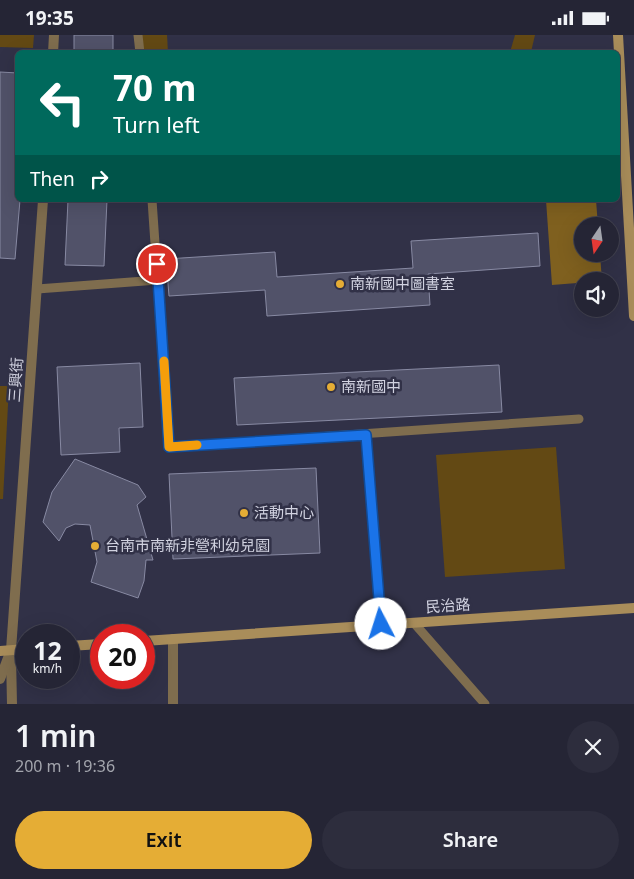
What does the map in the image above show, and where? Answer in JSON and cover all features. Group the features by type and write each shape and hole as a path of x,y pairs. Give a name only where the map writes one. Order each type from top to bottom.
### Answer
{"street":[{"path":"53,50 54,35"},
{"path":"618,35 618,50"},
{"path":"620,85 631,227 634,316"},
{"name":"三興街","path":"0,679 11,650 43,202"},
{"name":"民治路","path":"155,640 634,608"},
{"path":"173,639 173,704"},
{"path":"11,650 12,704"},
{"path":"0,651 15,650"}],"lane":[{"path":"138,35 140,50"},
{"path":"152,202 169,447 579,419"},
{"path":"38,289 158,280"},
{"path":"366,435 381,624"},
{"path":"414,623 486,704"}],"shaded area":[{"path":"0,35 34,35 33,48 0,47"},
{"path":"142,35 167,35 168,50 143,50"},
{"path":"515,35 535,35 531,50 511,50"},
{"path":"546,202 596,202 597,217 574,217 574,263 601,263 601,272 574,272 574,283 552,285"},
{"path":"0,386 9,386 3,499 0,499"},
{"path":"556,447 565,569 445,577 436,455"}],"building":[{"path":"74,35 113,35 113,50 74,50"},
{"path":"0,72 15,73 15,202 20,202 15,259 0,258"},
{"path":"68,202 107,202 104,266 65,265"},
{"path":"538,233 540,266 428,274 430,305 267,316 265,290 169,296 166,259 275,252 277,277 413,268 411,241"},
{"path":"140,363 143,427 119,428 120,452 61,455 57,367"},
{"path":"499,365 502,412 237,425 234,378"},
{"path":"75,459 138,485 146,497 137,505 153,560 146,560 144,581 138,598 91,582 97,562 90,525 75,524 66,528 59,541 43,522 52,492"},
{"name":"活動中心","path":"316,468 320,553 173,559 169,474"}],"slow traffic":[{"path":"164,361 169,447 197,445"}],"place":[{"name":"南新國中圖書室","path":"340,284"},
{"name":"南新國中","path":"331,387"},
{"name":"活動中心","path":"244,513"},
{"name":"台南市南新非營利幼兒園","path":"95,546"}],"route":[{"path":"157,264 169,447 366,435 381,624"}]}
